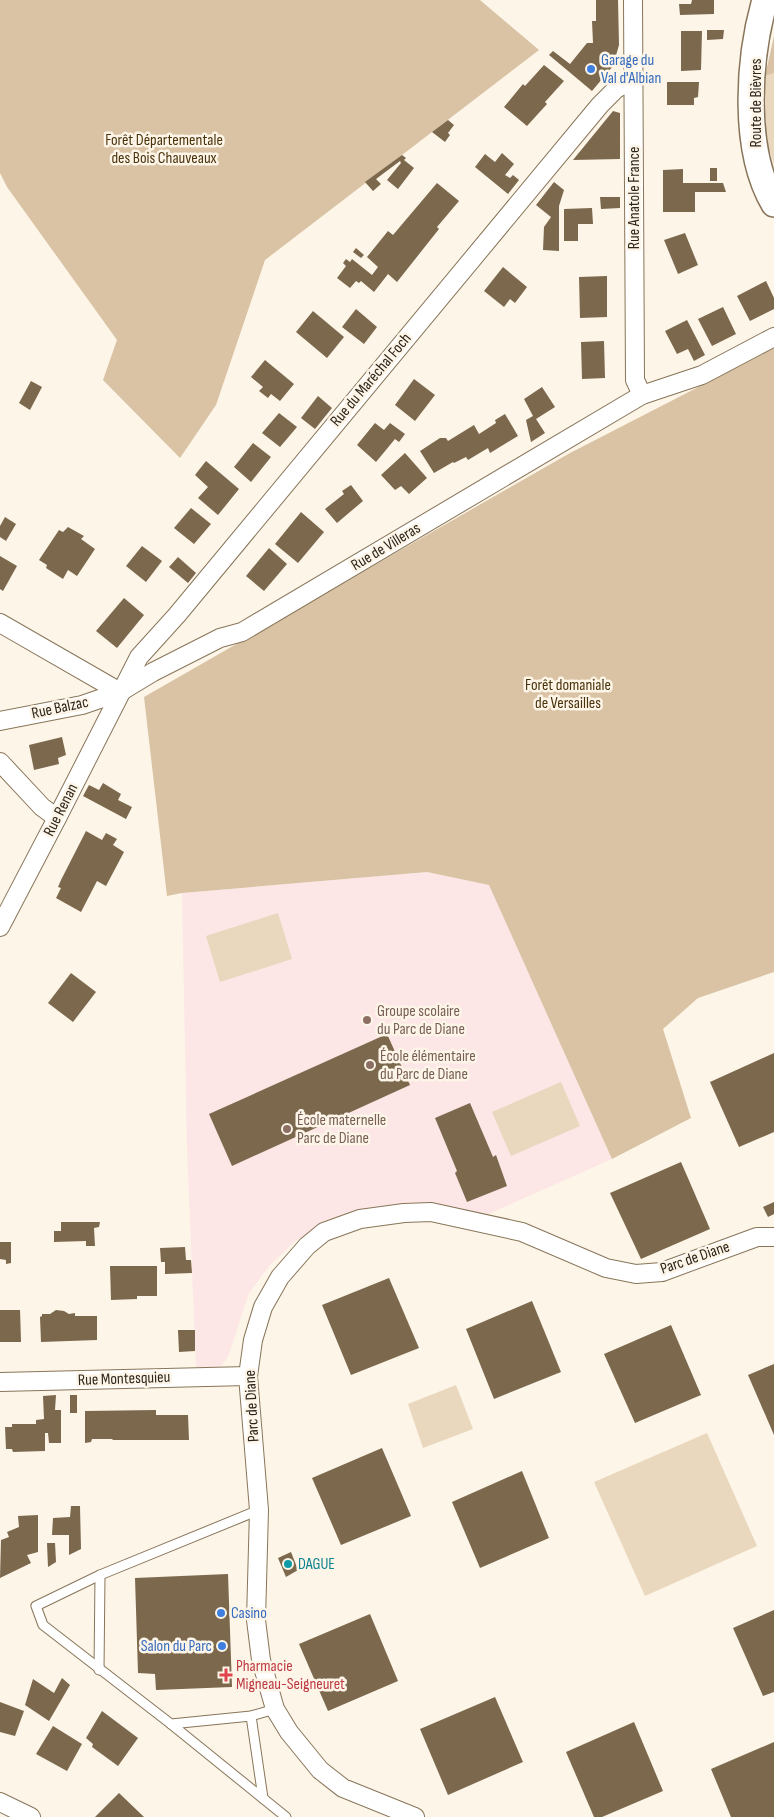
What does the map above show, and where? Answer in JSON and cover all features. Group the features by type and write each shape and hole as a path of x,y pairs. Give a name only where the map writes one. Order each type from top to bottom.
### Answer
{"street":[{"name":"Rue Anatole France","path":"633,0 635,380 642,395"},
{"name":"Route de Bièvres","path":"765,0 758,22 752,77 752,128 757,161 768,195 774,204"},
{"name":"Rue du Maréchal Foch","path":"120,692 139,657 177,615 600,105 616,89 634,79"},
{"name":"Rue de Villeras","path":"120,692 220,638 242,632 642,395 702,375 774,337"},
{"path":"0,623 120,692"},
{"path":"139,657 154,672"},
{"name":"Rue Balzac","path":"0,720 82,705 120,692"},
{"name":"Rue Renan","path":"0,927 58,818 120,692"},
{"path":"0,762 42,808 58,818"},
{"name":"Parc de Diane","path":"415,1817 343,1788 320,1770 288,1732 275,1709 261,1660 256,1620 259,1510 248,1376 253,1340 263,1307 280,1277 307,1246 324,1232 360,1219 404,1213 431,1212 522,1232 606,1268 636,1274 662,1272 744,1241 757,1237 774,1236"},
{"name":"Rue Montesquieu","path":"0,1382 248,1376"},
{"path":"0,1802 31,1817"}],"lane":[{"path":"259,1510 100,1575 36,1606 43,1626 171,1724 286,1817"},
{"path":"99,1670 100,1575"},
{"path":"171,1724 251,1716 275,1709"},
{"path":"251,1716 263,1798"}],"shaded area":[{"path":"774,73 774,164 766,141 765,76"},
{"name":"Groupe scolaire du Parc de Diane","path":"427,872 490,885 612,1159 477,1219 399,1206 366,1209 326,1223 294,1242 270,1265 249,1293 228,1357 217,1371 196,1367 187,1146 182,893"},
{"path":"278,913 292,959 220,982 206,936"},
{"path":"561,1082 580,1126 511,1156 492,1112"},
{"path":"456,1385 473,1429 423,1448 408,1404"},
{"path":"707,1433 757,1546 645,1596 594,1482"}],"green space":[{"name":"Forêt Départementale des Bois Chauveaux","path":"0,0 480,0 539,50 265,260 216,405 180,458 103,380 117,340 7,187 0,173"},
{"path":"774,36 774,73 765,76"},
{"name":"Forêt domaniale de Versailles","path":"774,348 774,972 698,998 663,1029 691,1118 612,1159 489,885 427,872 182,893 167,896 144,697 570,453"}],"building":[{"path":"596,0 618,0 619,45 613,66 592,91 549,55 553,51 570,64 587,43 593,43 592,21 596,21"},
{"path":"692,0 714,0 714,14 680,15 679,4 691,4"},
{"path":"707,30 724,30 723,39 707,40"},
{"path":"681,31 702,31 701,70 681,71"},
{"path":"544,65 564,81 527,126 504,107 523,84 525,86"},
{"path":"667,82 699,82 698,97 694,98 694,105 667,105"},
{"path":"613,111 620,113 620,159 573,160"},
{"path":"448,120 454,125 448,133 450,135 445,142 432,132"},
{"path":"502,153 514,164 505,175 510,178 513,175 519,180 508,194 475,167 485,154 495,162"},
{"path":"402,155 406,158 404,160 414,168 398,189 387,180 401,163 400,161 376,179 381,184 373,191 365,182"},
{"path":"710,168 717,168 717,181 710,181"},
{"path":"683,169 683,183 723,183 726,192 695,192 695,212 663,212 663,170"},
{"path":"554,182 564,190 559,206 559,251 543,250 544,227 551,217 536,205"},
{"path":"437,183 459,201 437,227 439,229 397,282 388,274 374,292 361,281 359,283 356,281 350,288 337,278 346,266 343,263 346,259 350,262 352,259 372,275 378,267 367,257 388,231 393,235"},
{"path":"600,197 620,197 620,208 601,209"},
{"path":"592,208 593,224 578,224 578,241 564,241 564,209"},
{"path":"685,233 698,265 678,274 664,240"},
{"path":"356,248 364,255 361,258 353,252"},
{"path":"503,267 527,287 515,303 510,299 504,307 484,291"},
{"path":"607,276 607,317 580,318 579,277"},
{"path":"766,281 774,298 774,309 750,321 737,296"},
{"path":"723,307 736,334 712,346 698,319"},
{"path":"356,309 377,327 364,344 342,327"},
{"path":"313,311 344,337 327,358 296,332"},
{"path":"687,320 705,355 694,361 688,349 677,354 665,331"},
{"path":"604,341 605,378 582,379 581,342"},
{"path":"265,360 294,384 280,401 271,394 268,398 259,391 263,387 251,377"},
{"path":"414,379 435,395 415,421 395,405"},
{"path":"31,381 42,387 30,410 19,403"},
{"path":"542,387 555,407 536,419 545,433 531,442 526,420 533,416 524,399"},
{"path":"318,396 332,408 315,429 301,418"},
{"path":"279,413 297,427 280,447 262,433"},
{"path":"505,414 518,436 490,453 488,448 468,460 466,457 434,473 420,451 440,438 446,438 448,441 474,425 479,434 496,423 495,420"},
{"path":"375,423 384,430 390,423 405,434 399,442 395,439 376,462 357,445"},
{"path":"253,443 271,457 251,482 234,467"},
{"path":"405,453 427,478 409,494 401,486 395,490 381,475"},
{"path":"206,461 239,489 218,515 198,498 208,487 195,475"},
{"path":"351,485 363,501 337,523 325,509 344,494 342,491"},
{"path":"191,508 211,524 194,544 174,528"},
{"path":"301,512 324,532 298,563 275,544"},
{"path":"5,517 16,524 6,541 0,537 0,526"},
{"path":"68,527 84,536 81,539 95,549 77,576 68,570 63,579 46,568 47,565 39,560 59,530 63,532"},
{"path":"142,546 162,561 146,582 126,566"},
{"path":"269,548 287,564 264,591 246,576"},
{"path":"0,556 17,566 3,591 0,589"},
{"path":"178,557 196,573 188,583 169,567"},
{"path":"124,598 144,615 117,648 96,631"},
{"path":"62,737 66,755 58,758 59,764 34,770 29,745"},
{"path":"103,783 121,794 118,800 132,807 126,819 83,796 89,785 99,790"},
{"path":"86,831 102,840 106,833 117,839 113,845 124,852 106,886 97,881 81,912 56,898 61,888 58,887 61,880"},
{"path":"71,973 96,992 73,1022 48,1003"},
{"path":"387,1034 410,1085 232,1166 209,1114"},
{"path":"774,1053 774,1132 739,1147 710,1082"},
{"path":"470,1103 493,1157 496,1155 507,1186 467,1202 455,1173 457,1171 435,1118"},
{"path":"681,1162 710,1229 641,1259 610,1193"},
{"path":"774,1202 774,1214 768,1217 763,1207"},
{"path":"61,1222 100,1222 99,1227 94,1228 95,1246 86,1246 86,1241 54,1242 54,1231 61,1231"},
{"path":"0,1242 11,1242 11,1263 6,1264 6,1260 0,1259"},
{"path":"185,1247 186,1260 191,1260 192,1273 165,1274 165,1262 161,1262 160,1248"},
{"path":"110,1266 157,1266 157,1296 137,1296 137,1299 111,1300"},
{"path":"389,1278 419,1348 351,1375 322,1305"},
{"path":"532,1301 561,1372 494,1399 466,1329"},
{"path":"0,1310 20,1310 21,1342 0,1342"},
{"path":"56,1310 69,1314 75,1313 75,1316 97,1316 97,1340 41,1342 40,1317 42,1314 50,1314"},
{"path":"671,1325 701,1395 635,1423 604,1354"},
{"path":"178,1330 195,1330 195,1351 179,1352"},
{"path":"774,1364 774,1435 748,1375"},
{"path":"56,1395 55,1410 61,1410 61,1443 49,1443 48,1433 45,1433 45,1451 13,1452 12,1449 6,1449 5,1427 12,1427 12,1424 36,1424 36,1420 44,1419 43,1396"},
{"path":"70,1395 77,1395 77,1413 70,1413"},
{"path":"156,1410 156,1415 188,1415 189,1440 92,1439 91,1442 85,1443 85,1411"},
{"path":"382,1448 411,1516 341,1545 312,1478"},
{"path":"522,1471 549,1538 480,1568 452,1502"},
{"path":"71,1506 80,1506 81,1549 69,1555 69,1535 52,1535 53,1518 70,1517"},
{"path":"38,1515 38,1552 27,1555 31,1563 0,1578 1,1540 9,1537 7,1532 19,1527 18,1516"},
{"path":"47,1543 55,1543 56,1562 48,1567"},
{"name":"DAGUE","path":"291,1552 298,1570 286,1577 278,1558"},
{"path":"228,1574 232,1687 156,1690 155,1674 138,1673 135,1578"},
{"path":"774,1610 774,1692 763,1696 733,1628"},
{"path":"370,1614 398,1681 328,1711 299,1644"},
{"path":"62,1678 70,1685 49,1721 25,1705 33,1679 54,1693"},
{"path":"495,1697 523,1762 448,1795 420,1729"},
{"path":"0,1702 24,1711 15,1736 0,1732"},
{"path":"102,1711 138,1738 118,1766 92,1747 93,1744 86,1738"},
{"path":"634,1722 663,1791 602,1817 594,1817 566,1752"},
{"path":"53,1726 82,1744 67,1771 36,1754"},
{"path":"774,1742 774,1817 731,1817 711,1769"},
{"path":"119,1793 144,1817 95,1817"}],"place":[{"name":"Garage du Val d'Albian","path":"591,69"},
{"name":"Groupe scolaire du Parc de Diane","path":"367,1020"},
{"name":"École élémentaire du Parc de Diane","path":"370,1065"},
{"name":"École maternelle Parc de Diane","path":"287,1129"},
{"name":"DAGUE","path":"288,1564"},
{"name":"Casino","path":"221,1613"},
{"name":"Salon du Parc","path":"222,1646"},
{"name":"Pharmacie Migneau-Seigneuret","path":"226,1675"}]}
